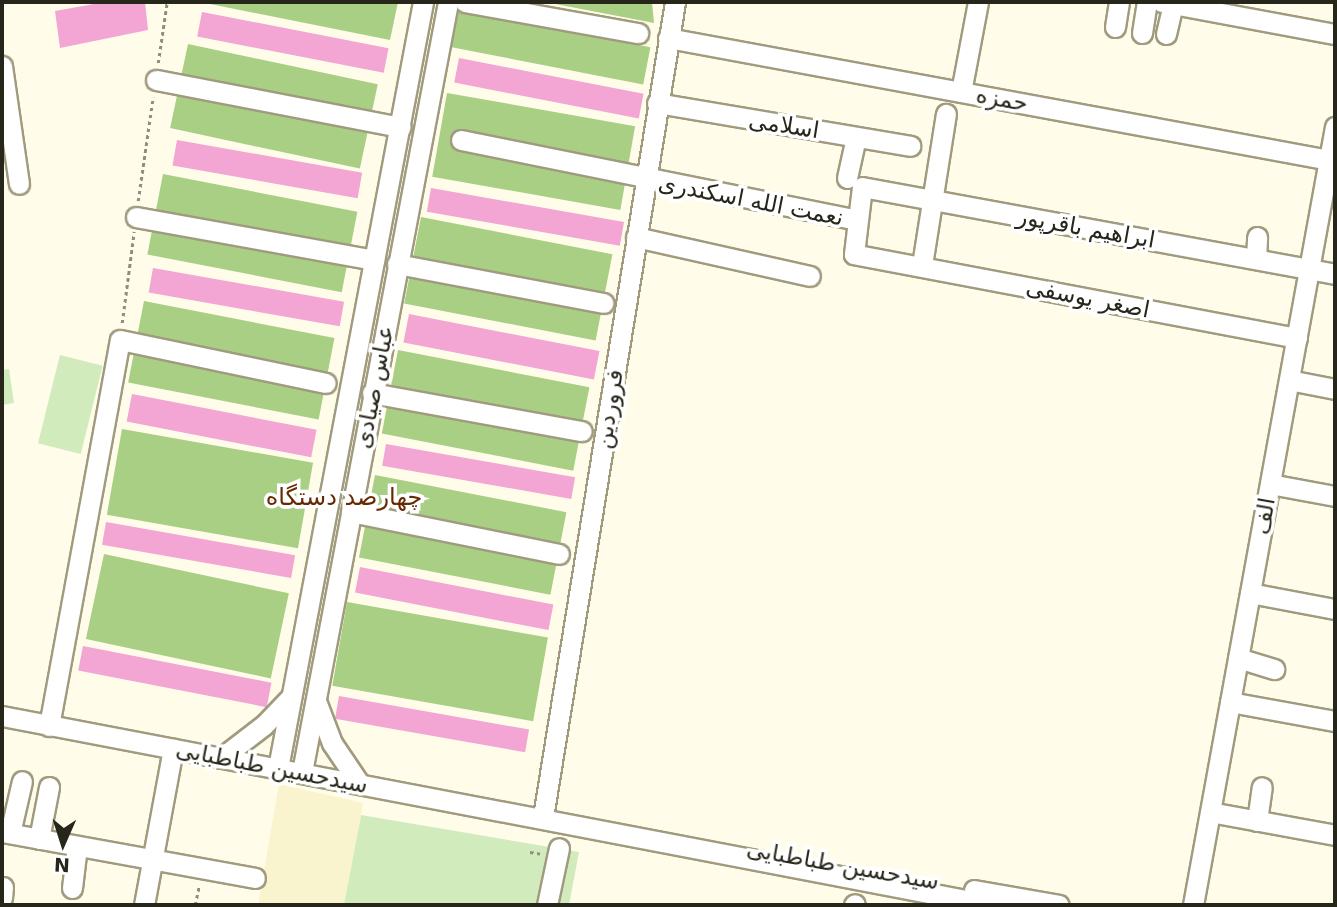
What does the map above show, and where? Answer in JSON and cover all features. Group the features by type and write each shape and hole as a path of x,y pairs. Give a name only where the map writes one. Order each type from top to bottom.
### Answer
{"street":[{"name":"عباس صیادی","path":"278,768 423,2"},
{"name":"عباس صیادی","path":"302,772 448,2"},
{"path":"465,2 638,33"},
{"name":"فروردین","path":"543,817 675,2"},
{"path":"961,92 978,2"},
{"path":"1115,27 1119,2"},
{"path":"1142,33 1147,2"},
{"path":"1166,34 1168,3 1335,34"},
{"name":"حمزه","path":"668,38 1332,160"},
{"path":"2,66 19,184"},
{"path":"156,80 401,127"},
{"name":"اسلامی","path":"657,103 910,146"},
{"path":"922,265 946,114"},
{"name":"الف","path":"1193,905 1309,269 1332,160 1335,127"},
{"path":"856,137 857,220"},
{"name":"نعمت الله اسکندری","path":"461,140 857,220"},
{"name":"ابراهیم باقرپور","path":"855,183 932,200 1335,274"},
{"path":"136,217 374,260"},
{"name":"اصغر یوسفی","path":"857,220 853,254 1297,338"},
{"path":"636,237 810,276"},
{"path":"1256,259 1257,237"},
{"path":"397,264 603,303"},
{"path":"49,726 120,340 326,383"},
{"path":"1289,380 1335,389"},
{"path":"372,393 582,431"},
{"path":"1270,484 1335,496"},
{"path":"351,512 559,554"},
{"path":"1250,593 1335,609"},
{"path":"1238,658 1274,669"},
{"path":"221,758 276,714 293,694"},
{"path":"315,697 332,743 359,783"},
{"path":"1230,702 1335,721"},
{"name":"سیدحسین طباطبایی","path":"2,716 543,817 1059,905"},
{"path":"144,905 173,749"},
{"path":"22,781 6,832 255,878"},
{"path":"39,839 49,787"},
{"path":"1257,821 1262,787"},
{"path":"543,817 563,794"},
{"path":"1210,813 1335,835"},
{"name":"سیدحسین طباطبایی","path":"616,830 992,905"},
{"path":"72,888 77,846"},
{"path":"547,905 559,848"}],"path":[{"path":"120,340 167,2"},
{"path":"195,905 202,869"}],"shaded area":[{"path":"279,784 363,803 344,905 258,905"}],"green space":[{"path":"200,2 398,2 390,40"},
{"path":"545,2 652,2 654,23"},
{"path":"459,10 650,47 643,85 452,47"},
{"path":"188,44 378,84 360,168 170,128"},
{"path":"447,93 635,126 620,210 432,177"},
{"path":"163,174 357,212 342,292 147,254"},
{"path":"421,217 612,254 596,341 404,303"},
{"path":"144,301 334,338 319,419 128,382"},
{"path":"398,350 589,387 573,471 382,433"},
{"path":"60,355 103,366 81,454 38,443"},
{"path":"9,369 14,403 2,405 2,370"},
{"path":"122,429 313,463 298,548 107,515"},
{"path":"375,475 566,512 550,595 359,557"},
{"path":"104,554 289,593 271,678 86,639"},
{"path":"347,602 548,637 533,721 332,686"},
{"path":"361,815 579,852 569,905 344,905"}],"building":[{"path":"105,2 145,2 148,30 60,48 55,11"},
{"path":"202,12 389,48 384,73 197,37"},
{"path":"459,58 644,94 639,118 454,83"},
{"path":"177,140 362,173 358,198 172,166"},
{"path":"431,188 624,222 620,246 427,212"},
{"path":"153,268 344,302 340,326 149,293"},
{"path":"409,314 599,351 594,379 403,342"},
{"path":"132,394 317,430 311,457 127,421"},
{"path":"386,444 575,477 571,499 382,466"},
{"path":"106,522 295,555 291,578 102,545"},
{"path":"360,567 553,605 548,630 355,593"},
{"path":"83,646 271,683 267,707 78,671"},
{"path":"339,696 529,730 525,752 335,719"}],"district":[{"name":"چهارصد دستگاه","path":"344,498"}]}
